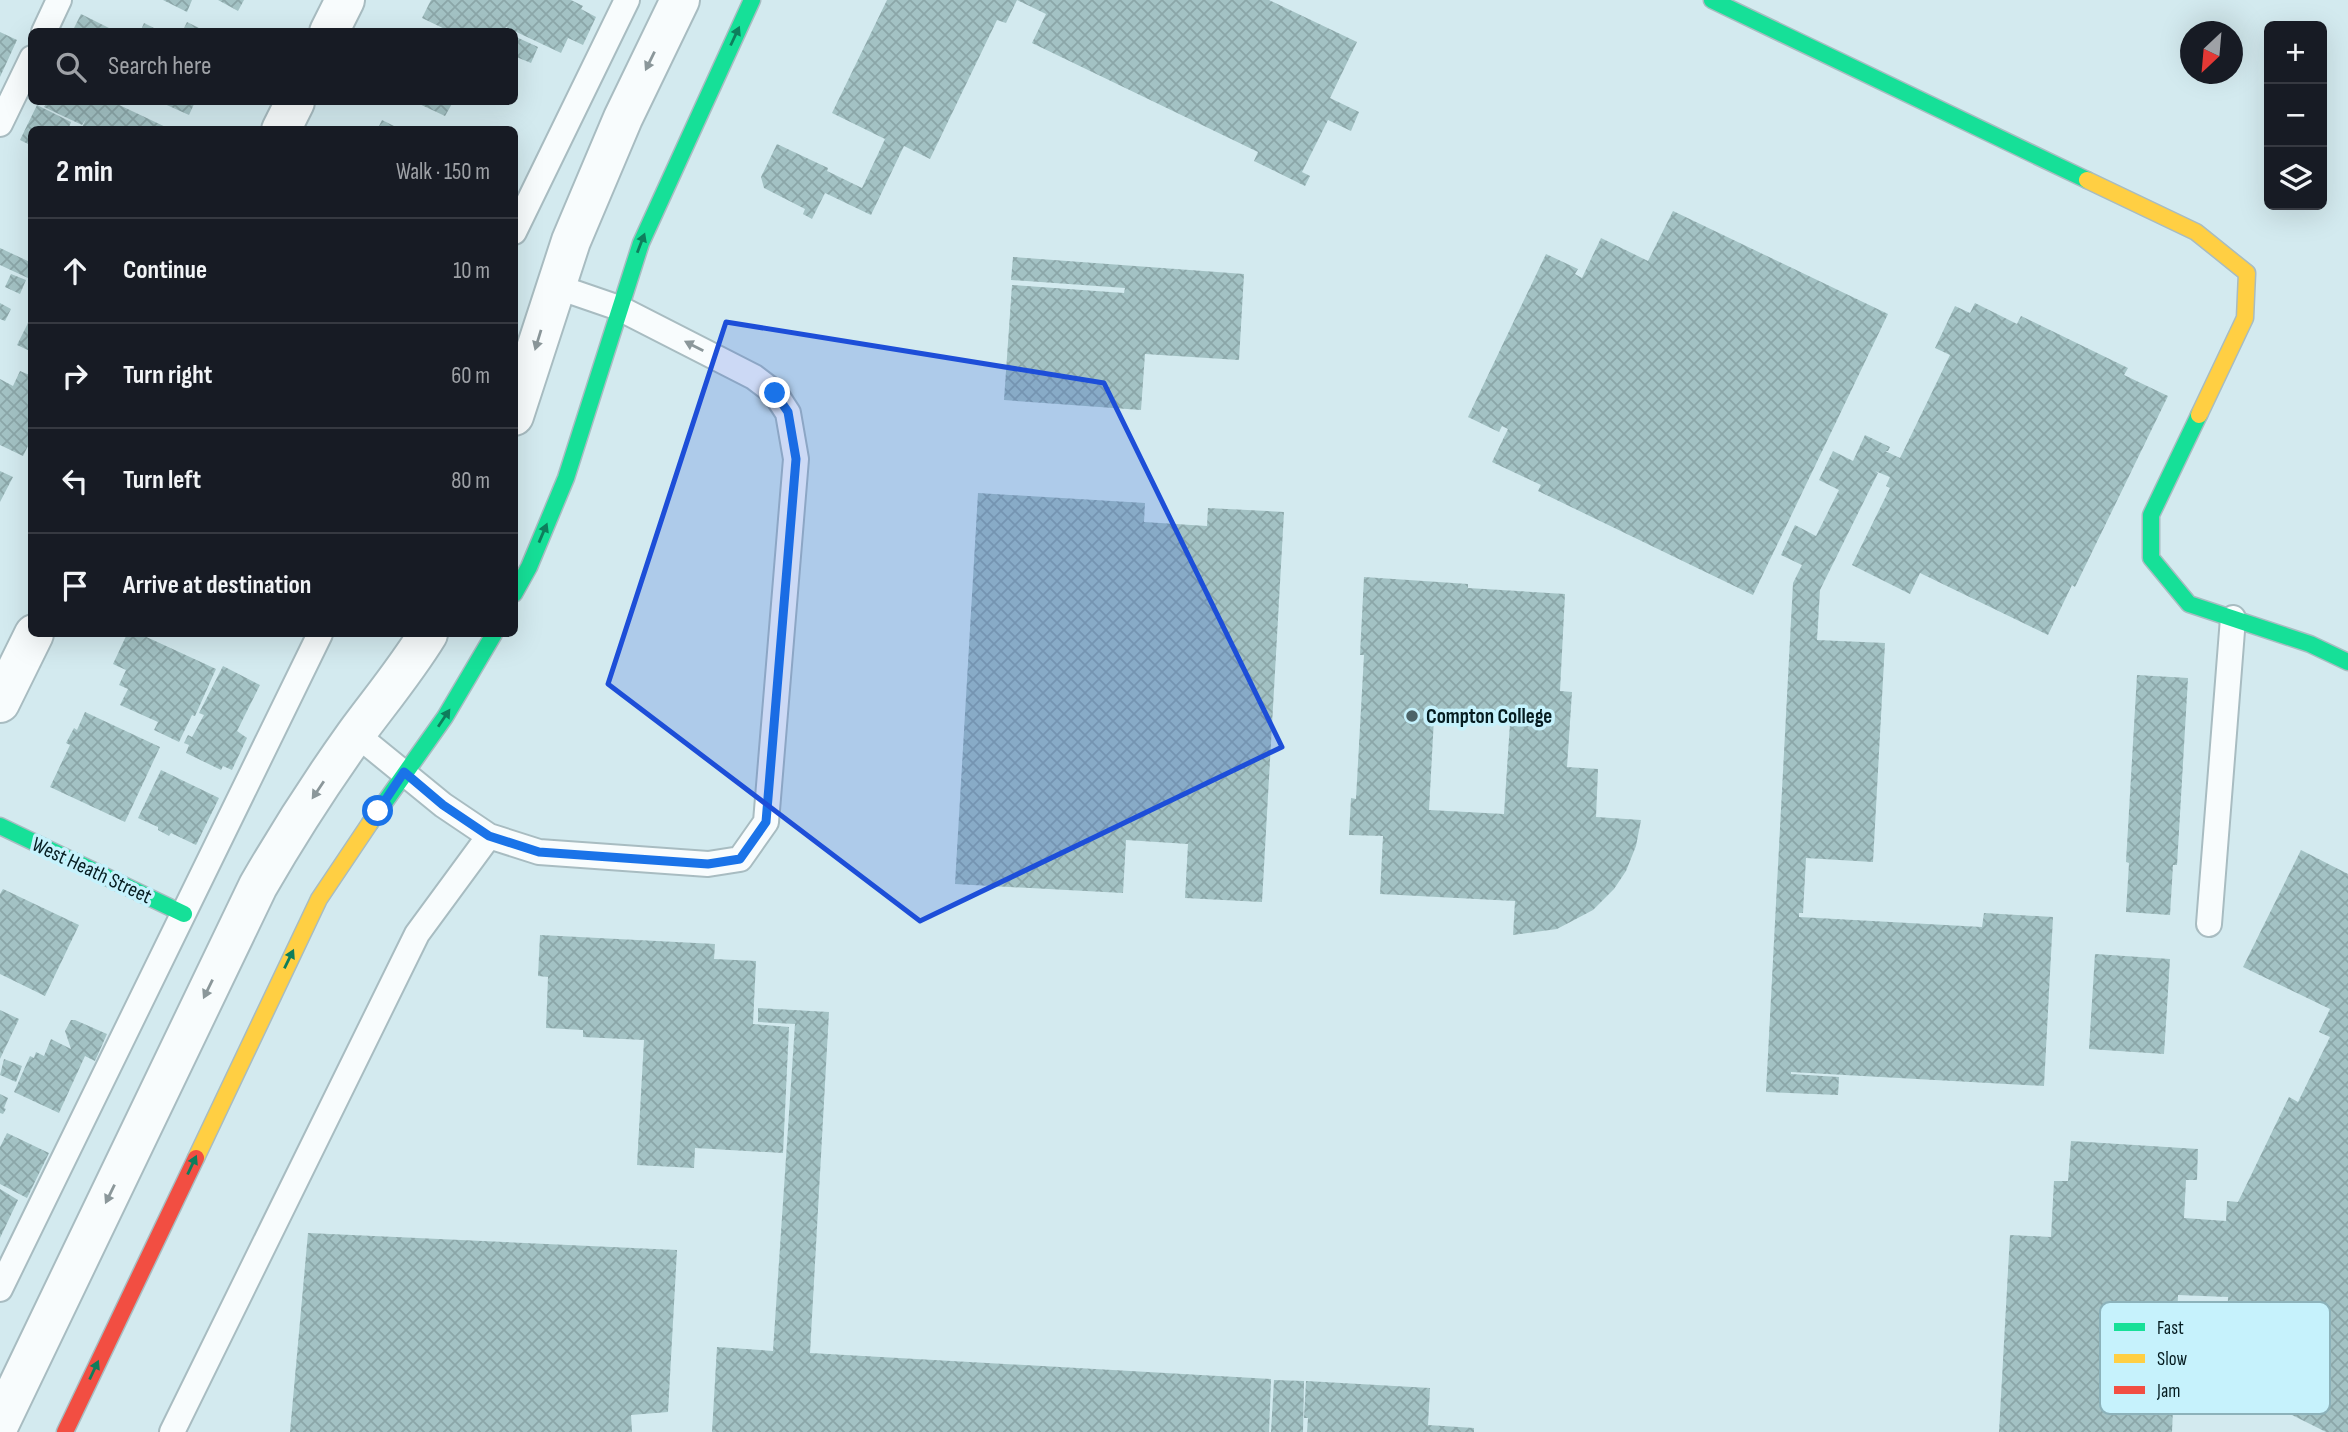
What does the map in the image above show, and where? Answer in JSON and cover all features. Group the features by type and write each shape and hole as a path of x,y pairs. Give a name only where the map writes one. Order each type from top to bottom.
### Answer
{"street":[{"path":"331,28 345,0"},
{"path":"518,403 571,241 623,118 680,0"},
{"path":"518,587 566,478 641,243 752,0"},
{"path":"1712,0 2196,232 2247,273 2245,318 2151,515 2151,558 2189,604 2310,644 2348,662"},
{"path":"283,126 294,105"},
{"path":"0,703 33,637"},
{"path":"0,1423 258,886 285,839 356,734 410,664 426,637"},
{"path":"65,1432 319,900 404,772 445,717 492,637"},
{"name":"West Heath Street","path":"0,826 184,914"}],"lane":[{"path":"46,28 59,0"},
{"path":"518,224 627,0"},
{"path":"0,124 28,66"},
{"path":"356,734 443,805 489,836 539,852 708,864 740,859 766,822 796,459 788,412 775,393 754,377 619,308 555,286"},
{"path":"2209,924 2233,618"},
{"path":"0,1289 319,637"},
{"path":"172,1432 416,934 489,836"}],"highlighted area":[{"path":"726,322 1104,383 1282,747 920,921 608,684"}],"building":[{"path":"163,0 192,0 187,12"},
{"path":"218,0 244,0 238,11"},
{"path":"431,0 571,0 596,17 583,45 568,38 561,53 518,33 518,28 443,28 422,18"},
{"path":"887,0 1017,0 1006,23 997,20 930,159 904,146 871,215 825,193 812,219 803,214 805,209 764,188 761,177 777,144 828,168 827,171 862,188 885,139 832,113"},
{"path":"1017,0 1269,0 1357,42 1330,98 1359,112 1351,131 1328,120 1302,172 1310,176 1305,186 1254,161 1258,152 1032,43 1046,14"},
{"path":"81,14 109,28 74,28"},
{"path":"187,22 199,28 184,28"},
{"path":"0,32 17,40 0,77"},
{"path":"518,38 538,47 531,63 518,58"},
{"path":"37,105 71,122 70,126 28,126 28,144 20,140"},
{"path":"119,105 164,126 83,126 86,119 82,125 44,107"},
{"path":"167,105 194,105 189,115"},
{"path":"421,105 451,105 445,116"},
{"path":"382,120 394,126 379,126"},
{"path":"1673,211 1888,314 1753,595 1538,491 1541,485 1492,462 1508,429 1502,426 1499,432 1468,417 1546,254 1578,269 1575,274 1582,278 1601,238 1648,261"},
{"path":"0,248 28,261 28,278 0,265"},
{"path":"1013,257 1244,274 1239,360 1145,354 1141,410 1004,400 1012,285 1124,293 1125,288 1011,280"},
{"path":"11,274 26,280 20,294 5,287"},
{"path":"0,303 11,309 5,321 0,319"},
{"path":"1975,303 2017,324 2021,316 2128,368 2124,375 2168,396 2075,587 2072,585 2048,635 1920,573 1910,594 1852,565 1890,488 1886,486 1890,477 1875,471 1878,473 1820,590 1817,640 1885,643 1873,862 1806,858 1803,913 1799,913 1799,917 1982,927 1984,913 2053,917 2044,1086 1791,1072 1839,1077 1838,1095 1766,1092 1793,583 1802,565 1781,555 1795,525 1816,536 1839,490 1819,480 1833,451 1853,461 1865,435 1890,447 1885,451 1900,458 1950,355 1935,348 1955,306 1970,313"},
{"path":"28,323 28,350 17,345"},
{"path":"20,371 28,374 28,446 23,456 0,445 0,379 13,386"},
{"path":"0,471 13,477 0,502"},
{"path":"978,493 1145,503 1144,522 1207,526 1208,508 1284,512 1262,902 1185,898 1188,844 1126,840 1123,893 955,884"},
{"path":"1364,577 1468,584 1468,588 1565,594 1560,691 1572,692 1567,767 1598,769 1596,817 1641,820 1636,846 1626,871 1614,889 1593,910 1557,929 1513,935 1515,901 1380,894 1383,836 1349,835 1351,798 1356,799 1364,655 1360,655","holes":["1434,718 1510,723 1504,814 1429,810"]},
{"path":"126,637 147,637 216,669 195,716 192,715 179,742 154,730 158,722 120,705 128,689 119,685 126,670 113,664"},
{"path":"223,666 260,685 237,731 247,738 232,770 223,766 221,770 186,753 189,745 184,743 188,735 192,737 204,715 199,713"},
{"path":"2137,675 2188,678 2177,865 2173,865 2170,915 2126,912 2129,863 2126,862"},
{"path":"85,712 160,747 125,822 50,787 70,745 66,743 74,728 77,730"},
{"path":"161,770 219,798 196,845 171,833 169,836 158,830 158,827 138,818"},
{"path":"2301,850 2348,874 2348,1432 2326,1432 2290,1414 2330,1414 2330,1302 2228,1302 2228,1297 2178,1295 2178,1302 2100,1302 2100,1414 2173,1414 2172,1432 1999,1432 2010,1235 2051,1237 2054,1181 2068,1181 2071,1141 2198,1149 2197,1180 2186,1180 2184,1218 2226,1221 2227,1201 2238,1202 2289,1097 2298,1102 2330,1037 2319,1032 2330,1009 2243,967"},
{"path":"3,889 79,925 45,996 0,974 0,894"},
{"path":"540,935 715,944 714,959 756,961 753,1024 789,1027 783,1153 695,1148 694,1168 637,1165 644,1040 583,1037 583,1030 546,1028 548,977 538,976"},
{"path":"2095,954 2170,959 2164,1054 2089,1049"},
{"path":"758,1008 829,1012 810,1353 1271,1379 1269,1432 712,1432 717,1347 773,1351 795,1024 758,1022"},
{"path":"0,1010 19,1019 0,1059"},
{"path":"71,1020 107,1034 95,1061 85,1056 59,1113 14,1092 30,1056 34,1058 36,1052 44,1056 51,1039 71,1049 65,1031"},
{"path":"4,1059 22,1066 16,1082 0,1075"},
{"path":"0,1094 8,1098 3,1114 0,1113"},
{"path":"7,1133 49,1153 27,1198 0,1184 0,1147"},
{"path":"0,1189 18,1200 0,1238"},
{"path":"308,1233 677,1250 668,1412 631,1415 632,1432 290,1432"},
{"path":"1274,1380 1304,1381 1303,1432 1271,1432"},
{"path":"1306,1381 1430,1388 1428,1425 1474,1428 1474,1432 1307,1432 1308,1418 1304,1418"}],"traffic: fast":[{"path":"518,587 566,478 641,243 752,0"},
{"path":"1712,0 2087,180"},
{"path":"2199,415 2151,515 2151,558 2189,604 2310,644 2348,662"},
{"path":"370,823 445,717 492,637"},
{"path":"0,826 184,914"}],"traffic: slow":[{"path":"2087,180 2196,232 2247,273 2245,318 2199,415"},
{"path":"196,1158 319,899 370,823"}],"traffic: jam":[{"path":"65,1432 196,1158"}],"place":[{"name":"Compton College","path":"1412,716"}],"route":[{"path":"378,811 404,772 443,805 489,836 539,852 708,864 740,859 766,822 796,459 788,412 775,393"}]}
